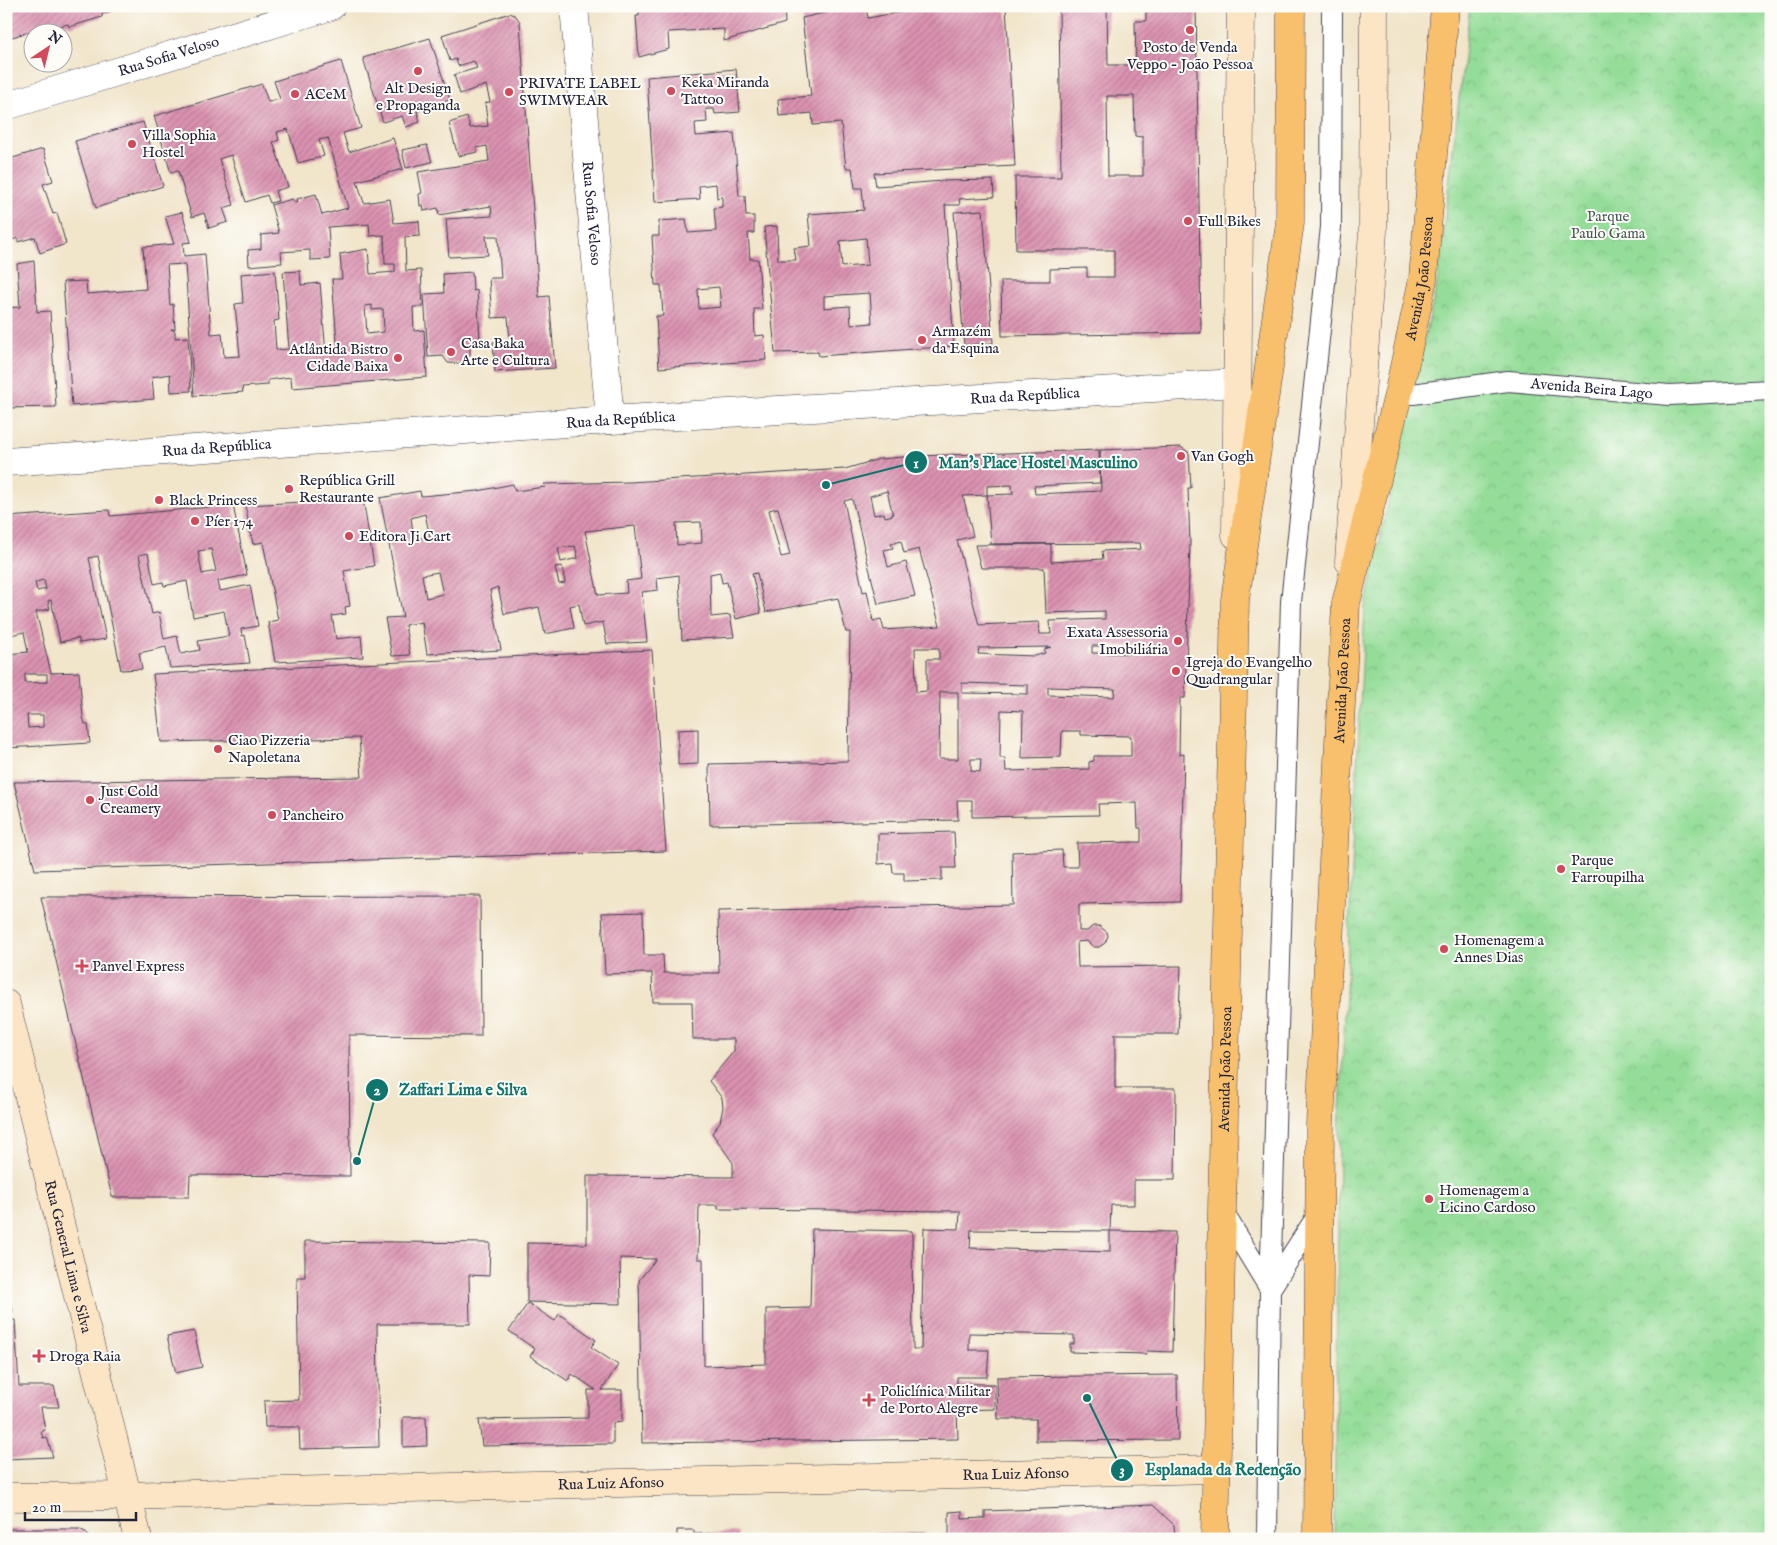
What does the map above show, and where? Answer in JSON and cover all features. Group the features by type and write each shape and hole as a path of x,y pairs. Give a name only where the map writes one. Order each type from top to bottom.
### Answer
{"main road":[{"name":"Avenida João Pessoa","path":"1215,1539 1235,600 1290,223 1291,6"},
{"name":"Avenida João Pessoa","path":"1317,1539 1320,1124 1346,603 1398,395 1423,279 1445,6"}],"street":[{"name":"Rua Sofia Veloso","path":"6,106 331,6"},
{"name":"Rua Sofia Veloso","path":"574,6 610,420"},
{"name":"Avenida João Pessoa","path":"1235,600 1242,6"},
{"name":"Avenida João Pessoa","path":"1346,603 1373,231 1374,6"},
{"name":"Rua da República","path":"6,462 610,420 1237,383"},
{"name":"Rua General Lima e Silva","path":"6,1004 138,1539"},
{"name":"Rua Luiz Afonso","path":"6,1497 128,1496 1216,1469"}],"lane":[{"path":"1266,1539 1270,1289 1291,602 1331,227 1332,6"},
{"name":"Avenida Beira Lago","path":"1413,394 1508,381 1669,395 1771,390"},
{"path":"1223,1212 1270,1289"},
{"path":"1270,1289 1320,1213"}],"green space":[{"name":"Parque Farroupilha","path":"1470,6 1771,6 1771,1539 1334,1539 1339,1133 1365,606 1437,284"}],"building":[{"path":"6,6 117,6 118,9 102,14 102,17 72,26 72,22 22,22 22,34 6,39"},
{"path":"639,6 784,6 785,23 724,41 724,29 668,32 669,49 639,57 636,16 639,16"},
{"path":"828,6 841,6 841,9 866,6 868,18 934,6 1006,6 1015,166 874,173 876,186 943,181 993,180 994,197 959,199 960,205 945,205 954,346 819,356 818,352 775,353 764,227 777,226 778,260 796,260 794,248 811,246 808,214 864,210 862,188 855,188 852,168 846,168 841,123 813,125 812,113 779,116 778,99 811,96 802,18 828,12","holes":["866,238 868,265 842,267 840,241","870,293 872,323 851,325 850,306 824,308 824,296"]},
{"path":"1059,6 1107,6 1108,65 1136,65 1135,21 1146,21 1146,6 1196,6 1201,333 1002,336 1001,281 1050,281 1050,269 1087,268 1087,277 1114,277 1114,250 1016,250 1015,177 1061,177","holes":["1107,96 1134,96 1135,136 1143,137 1143,176 1108,176"]},
{"path":"510,13 516,16 520,22 539,297 549,296 555,368 495,372 493,342 510,341 508,317 492,318 489,278 501,278 498,236 486,236 488,255 449,257 446,219 492,216 491,206 439,215 438,208 424,211 423,205 420,206 419,194 422,193 418,172 489,161 487,146 476,148 478,152 458,156 449,123 467,117 470,128 488,126 485,103 490,102 486,85 460,94 454,75 477,68 474,61 458,66 456,59 450,61 442,35"},
{"path":"430,38 450,100 417,111 420,122 406,127 402,116 383,122 363,58"},
{"path":"341,61 361,128 343,133 349,152 393,138 403,169 357,181 364,203 390,199 394,223 419,221 420,236 405,237 406,271 421,270 423,307 413,307 414,331 424,330 427,377 292,388 291,377 268,380 268,385 242,387 243,392 194,396 185,264 167,265 170,305 173,304 175,329 171,329 175,331 175,338 188,337 191,391 171,392 170,374 152,377 154,399 72,406 63,282 86,281 87,294 146,289 143,247 174,244 165,216 182,212 191,242 183,243 184,256 205,254 211,334 222,333 224,357 240,356 235,304 243,303 241,274 275,271 279,320 274,321 276,350 289,349 283,272 300,271 301,285 320,283 326,354 338,354 332,279 342,279 340,254 368,249 370,274 395,272 395,264 385,264 384,235 370,236 369,224 328,227 330,259 310,260 310,250 281,252 282,263 249,266 248,250 261,249 261,235 279,233 271,205 292,199 295,203 298,202 297,199 316,194 322,215 348,208 328,138 319,140 324,156 298,163 288,129 277,132 279,140 273,142 288,187 275,191 278,201 270,203 267,195 246,202 231,155 219,159 234,205 223,208 228,222 209,228 204,213 192,217 178,171 171,173 154,116 262,84 268,102 280,99 274,81","holes":["372,305 372,310 383,309 384,332 367,334 365,306"]},
{"path":"736,69 740,112 715,114 714,109 706,109 707,122 695,123 696,136 734,133 739,196 745,196 746,216 754,216 754,233 748,233 750,259 758,259 762,309 754,309 755,336 764,335 766,360 659,368 656,316 663,316 661,285 655,285 652,236 659,236 659,221 686,219 688,233 716,231 714,208 722,207 722,197 717,198 716,184 699,186 700,199 655,202 647,77","holes":["719,287 721,307 699,309 698,289"]},
{"path":"143,122 163,186 96,208 75,141"},
{"path":"427,145 432,162 406,168 402,150"},
{"path":"43,149 53,181 43,184 53,214 57,213 66,244 40,253 35,237 18,242 18,238 6,242 6,160"},
{"path":"983,210 993,343 964,345 954,212"},
{"path":"34,261 37,312 50,311 56,407 6,408 6,308 20,307 17,264"},
{"path":"472,272 473,291 477,290 480,339 470,340 470,355 463,364 448,363 443,356 428,357 424,294 444,293 443,274"},
{"path":"1181,447 1189,453 1191,488 1188,488 1190,543 1185,698 1180,698 1179,755 1184,754 1180,902 1079,904 1079,931 1087,931 1093,926 1099,926 1107,932 1108,936 1105,943 1099,947 1093,947 1087,941 1077,942 1078,967 1181,966 1178,1034 1115,1034 1115,1088 1176,1088 1175,1180 1134,1180 1134,1205 1111,1205 1110,1231 1175,1232 1172,1352 1147,1351 1146,1354 1070,1352 1070,1344 1074,1344 1074,1335 969,1333 969,1350 989,1350 987,1377 957,1377 957,1384 995,1384 995,1409 957,1410 958,1439 642,1443 639,1280 656,1259 620,1258 621,1304 527,1302 527,1243 587,1244 587,1176 733,1177 733,1163 712,1133 720,1122 723,1107 722,1098 709,1081 734,1051 734,1039 693,1039 692,1002 653,1002 652,973 605,974 602,913 643,912 644,955 663,955 664,973 719,973 718,911 1013,905 1012,852 1062,850 1063,867 1078,867 1077,843 1141,842 1141,828 1138,828 1137,803 1098,804 1099,815 972,817 972,800 957,800 958,820 710,825 709,764 848,761 850,632 846,632 838,598 766,612 757,573 752,574 761,613 736,619 727,582 722,583 720,572 710,574 711,617 730,615 734,637 682,640 679,575 657,578 658,590 642,592 647,642 607,644 603,622 583,626 579,604 570,606 574,628 545,634 539,607 504,614 498,587 490,590 501,650 427,654 422,622 405,625 410,655 392,656 385,618 403,617 380,498 420,491 421,496 478,491 513,484 515,491 545,487 544,484 630,482 845,469 879,459 916,456 1099,450 1100,483 1034,486 1035,494 1101,491 1100,450","holes":["1012,485 1013,494 987,495 987,486","887,491 893,515 885,517 884,513 874,515 870,496","987,495 991,544 1140,543 1141,549 1102,551 1103,559 1051,562 1051,544 975,545 981,568 1044,568 1046,613 1105,611 1105,619 1050,621 1051,634 1040,634 1039,622 979,625 957,540 973,536 963,496","852,499 878,604 915,596 906,562 888,567 884,550 893,548 891,544 901,541 904,553 919,549 940,626 884,630 881,619 873,621 867,591 863,592 844,501","778,508 790,555 781,557 769,510","425,514 430,537 414,539 411,518","701,522 702,543 677,545 676,523","635,526 641,579 626,581 627,593 598,595 585,531","575,546 578,558 561,562 558,548","562,566 565,583 559,584 555,567","438,572 443,594 426,598 422,575","1092,646 1150,646 1151,654 1092,653","1051,647 1045,649 1045,653 1035,656 978,654 979,648","915,648 939,648 939,659 927,659 927,691 916,692","962,683 1028,685 1028,694 962,693","1048,687 1115,689 1114,697 1048,695","940,692 958,692 958,759 939,759","1001,710 1023,711 1022,758 1061,757 1062,731 1081,731 1081,735 1131,736 1131,756 1094,756 1094,761 1089,762 1089,769 1006,771 1005,758 1000,758","971,759 981,759 980,772 971,771","699,1205 718,1205 718,1209 960,1211 959,1229 924,1228 921,1349 913,1349 912,1231 812,1229 810,1308 766,1309 766,1364 704,1366 703,1259 698,1259","971,1230 1110,1231 1110,1252 970,1248"]},
{"path":"363,499 374,566 344,571 350,606 345,607 346,614 332,616 336,639 361,636 363,657 275,662 268,622 278,620 263,542 253,544 245,505"},
{"path":"233,505 247,575 218,581 220,591 250,585 258,626 241,629 242,636 245,635 250,663 170,668 166,647 139,653 142,669 121,670 98,556 89,558 106,639 79,643 79,638 60,642 51,600 48,601 50,609 36,612 51,673 79,672 83,717 85,724 88,724 90,743 6,748 6,675 10,675 8,654 28,652 24,632 6,636 6,517 109,510 110,516","holes":["211,549 216,571 202,574 198,551","148,553 154,584 163,582 164,586 187,581 193,617 224,611 229,636 198,641 200,650 181,654 177,636 164,639 159,612 152,614 139,555","44,580 46,589 37,591 35,582","25,674 47,674 47,682 25,683","27,715 43,715 43,727 28,728"]},
{"path":"652,650 666,851 35,870 14,782 362,777 359,738 161,742 153,674"},
{"path":"698,729 698,764 678,765 678,730"},
{"path":"954,832 956,868 942,868 942,880 904,881 904,873 893,873 892,863 878,864 878,834"},
{"path":"480,896 481,1036 349,1035 350,1176 190,1175 189,1197 112,1197 41,897"},
{"path":"305,1241 490,1243 489,1276 469,1275 470,1324 377,1324 379,1447 300,1449 299,1427 265,1427 264,1401 299,1400 297,1277 305,1277"},
{"path":"7,1285 13,1311 6,1312"},
{"path":"528,1303 555,1321 559,1314 596,1340 591,1347 618,1365 602,1390 622,1390 622,1422 613,1423 613,1444 482,1446 479,1420 588,1418 588,1390 596,1390 572,1374 568,1381 530,1356 535,1349 509,1331"},
{"path":"6,1320 15,1320 19,1386 54,1386 59,1407 41,1407 45,1430 41,1432 43,1438 47,1437 53,1457 6,1459 8,1407 6,1407"},
{"path":"194,1331 202,1367 176,1373 167,1336"},
{"path":"1177,1375 1178,1440 1036,1441 1036,1419 998,1419 997,1377"},
{"path":"403,1417 426,1417 427,1446 403,1447"},
{"path":"1153,1505 1174,1525 1175,1539 867,1539 878,1537 878,1534 926,1533 926,1536 949,1535 949,1512 962,1511 962,1519 985,1518 985,1511"},
{"path":"6,1529 80,1529 87,1533 89,1539 6,1539"},
{"path":"677,1530 694,1530 694,1534 738,1532 738,1539 677,1539"},
{"path":"518,1536 518,1539 487,1539 487,1537"}],"place":[{"name":"Posto de Venda Veppo - João Pessoa","path":"1190,30"},
{"name":"Alt Design e Propaganda","path":"418,71"},
{"name":"Keka Miranda Tattoo","path":"671,91"},
{"name":"PRIVATE LABEL SWIMWEAR","path":"509,92"},
{"name":"ACeM","path":"295,94"},
{"name":"Villa Sophia Hostel","path":"132,144"},
{"name":"Full Bikes","path":"1188,221"},
{"name":"Armazém da Esquina","path":"922,340"},
{"name":"Casa Baka Arte e Cultura","path":"451,352"},
{"name":"Atlântida Bistro Cidade Baixa","path":"398,358"},
{"name":"Van Gogh","path":"1181,456"},
{"name":"Man's Place Hostel Masculino","path":"826,485"},
{"name":"República Grill Restaurante","path":"289,489"},
{"name":"Black Princess","path":"159,500"},
{"name":"Píer 174","path":"195,521"},
{"name":"Editora Ji Cart","path":"349,536"},
{"name":"Exata Assessoria Imobiliária","path":"1178,641"},
{"name":"Igreja do Evangelho Quadrangular","path":"1176,671"},
{"name":"Ciao Pizzeria Napoletana","path":"218,749"},
{"name":"Just Cold Creamery","path":"90,800"},
{"name":"Pancheiro","path":"272,815"},
{"name":"Parque Farroupilha","path":"1561,869"},
{"name":"Homenagem a Annes Dias","path":"1444,949"},
{"name":"Panvel Express","path":"82,966"},
{"name":"Zaffari Lima e Silva","path":"357,1161"},
{"name":"Homenagem a Licino Cardoso","path":"1429,1199"},
{"name":"Droga Raia","path":"39,1356"},
{"name":"Esplanada da Redenção","path":"1087,1398"},
{"name":"Policlínica Militar de Porto Alegre","path":"869,1400"}],"park label":[{"name":"Parque Paulo Gama","path":"1608,224"}]}
